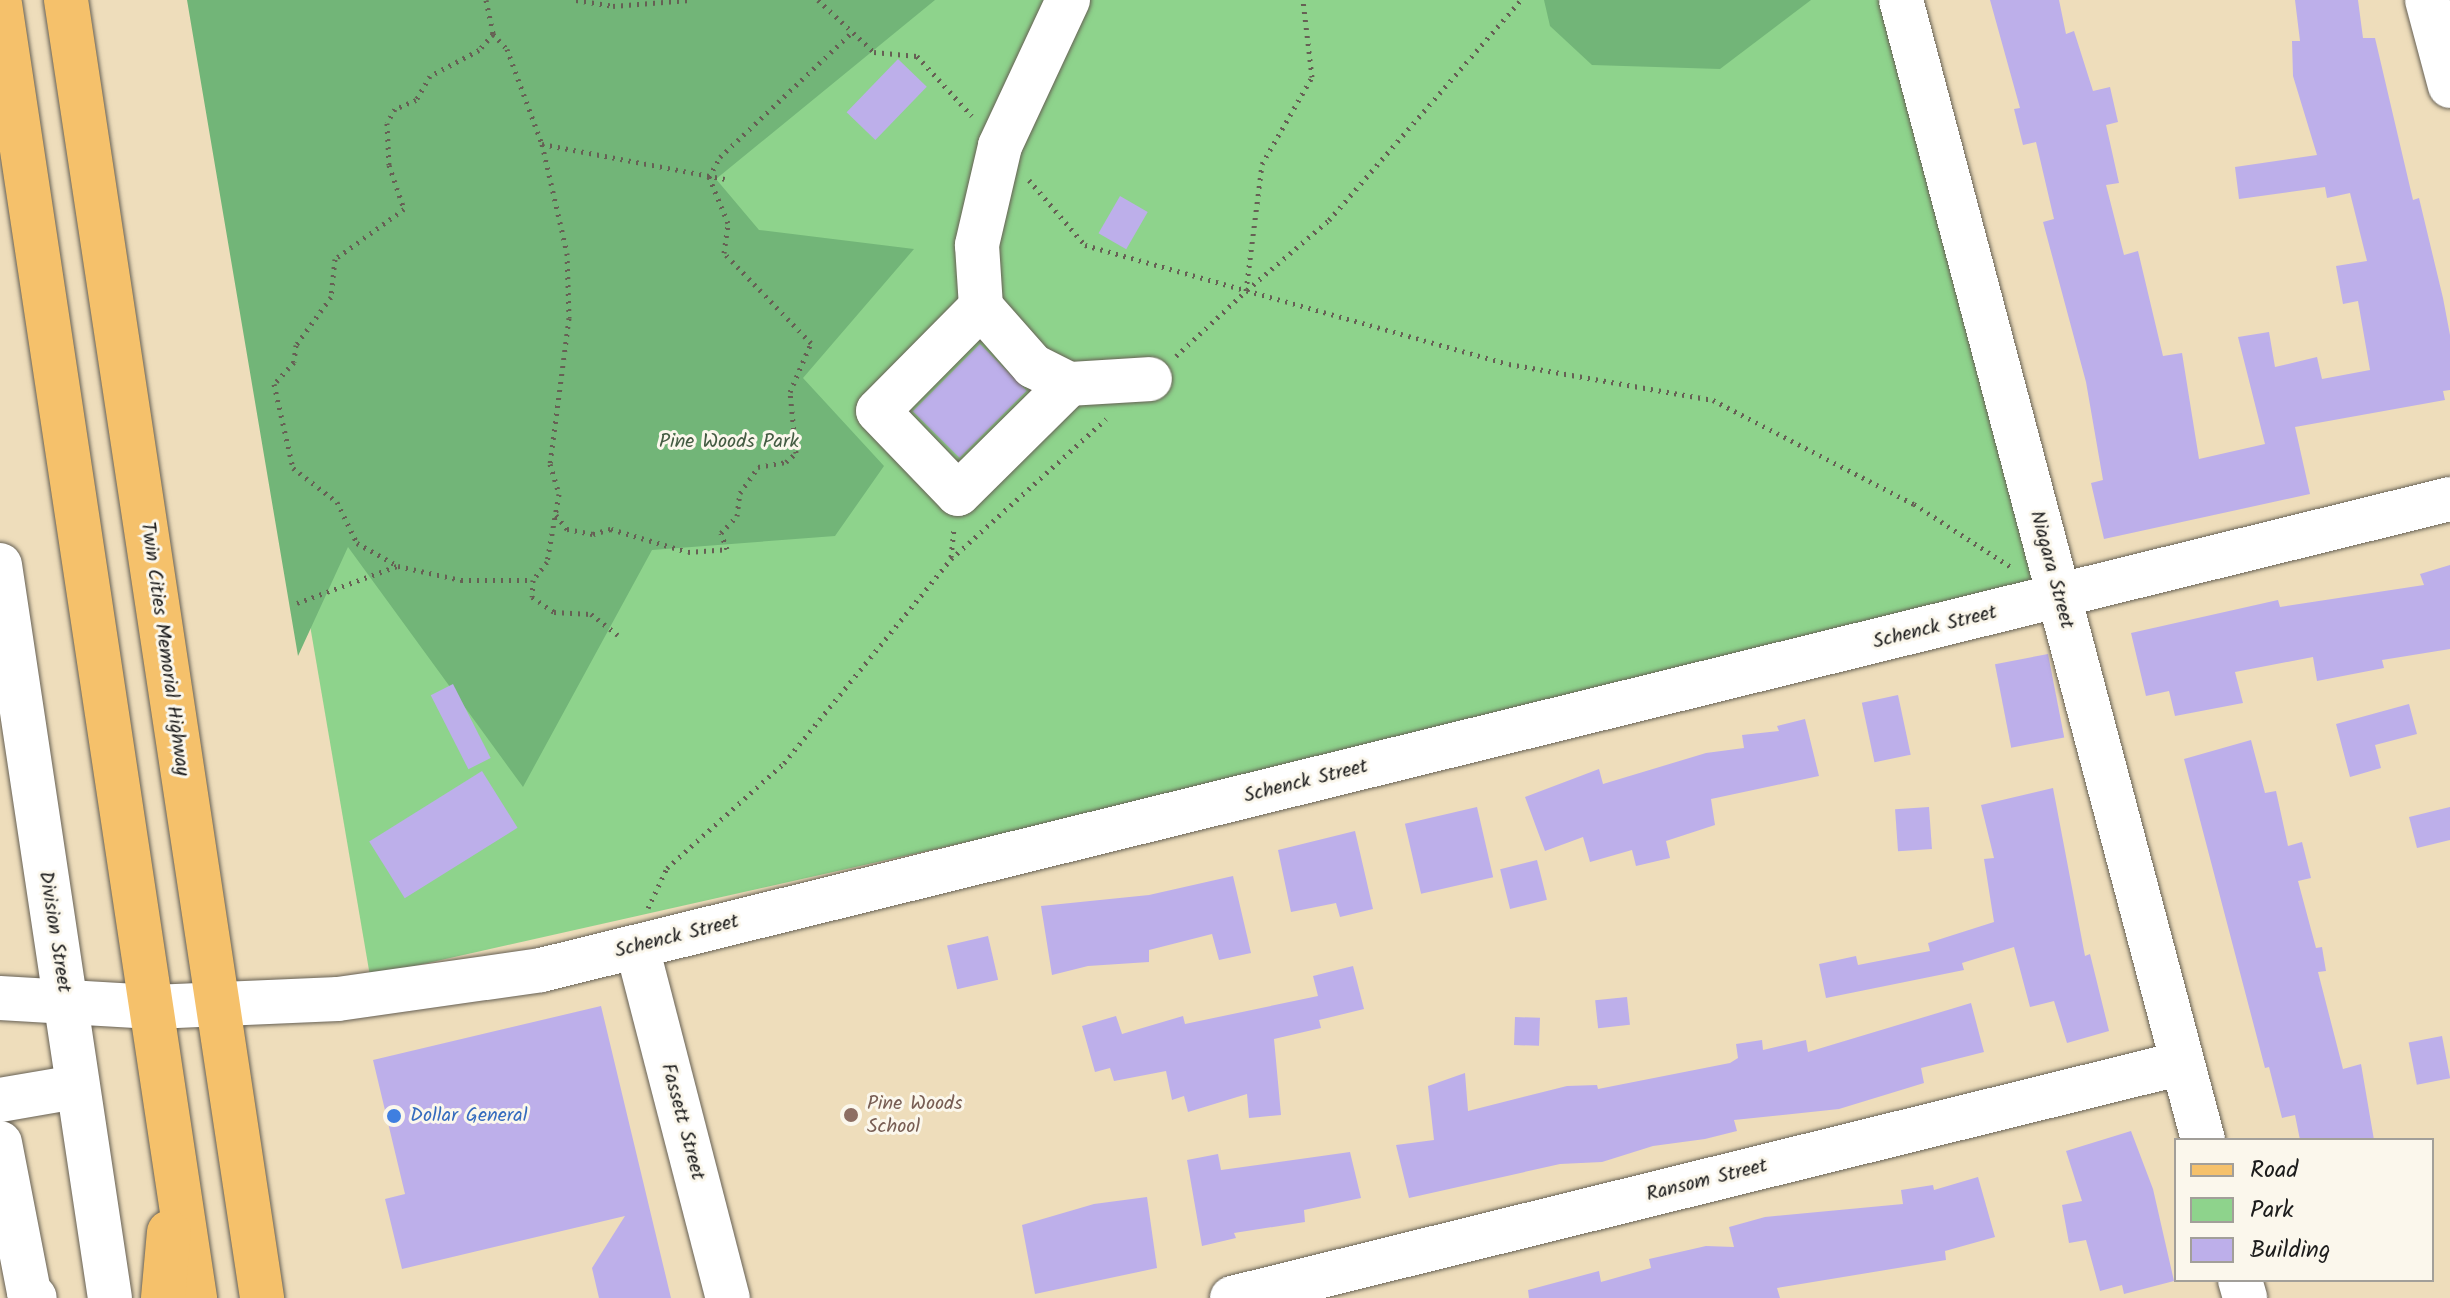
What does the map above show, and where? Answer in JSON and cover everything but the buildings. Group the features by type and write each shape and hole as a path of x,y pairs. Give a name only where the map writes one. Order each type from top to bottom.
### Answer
{"main road":[{"name":"Twin Cities Memorial Highway","path":"66,0 262,1298"},
{"path":"0,4 195,1298"},
{"path":"163,1298 175,1174"}],"street":[{"path":"1068,0 1000,146 977,245 981,307 1033,366 1069,384 1150,379"},
{"name":"Niagara Street","path":"1901,0 2202,1138"},
{"path":"2427,0 2450,86"},
{"path":"981,307 878,411 958,494 1069,384"},
{"name":"Schenck Street","path":"0,998 153,1007 218,1005 454,986 637,947 2450,499"},
{"name":"Division Street","path":"1,590 65,1001 75,1087 110,1298"},
{"name":"Fassett Street","path":"637,947 728,1298"},
{"name":"Ransom Street","path":"1232,1298 2182,1063"},
{"path":"0,1100 75,1087"},
{"path":"0,1143 29,1292 35,1298"}],"path":[{"path":"486,0 493,34 507,49 542,144 567,253 569,318 563,378 553,412 550,464 559,494 547,562 533,580 532,597 554,612 591,614 618,635"},
{"path":"576,0 613,6 690,0"},
{"path":"818,0 874,52 917,56 1085,245 1509,364 1713,400 1914,504 2058,597"},
{"path":"1246,291 1329,220 1521,0"},
{"path":"709,177 720,157 852,32"},
{"path":"493,34 479,50 430,76 416,100 395,109 387,123 389,165 404,209 335,259 331,297 296,345 294,362 274,384 293,468 337,502 357,543 398,566 461,580 533,580"},
{"path":"542,144 725,179"},
{"path":"556,515 567,529 593,534 611,529 688,552 727,549 721,533 737,516 740,493 758,467 786,462 796,453 790,392 811,343 724,253 728,223 709,177"},
{"path":"297,603 398,566"}],"green space":[{"path":"187,0 935,0 716,179 759,230 914,249 803,378 884,466 835,536 652,550 523,787 348,547 298,656"},
{"name":"Pine Woods Park","path":"203,0 1901,0 2058,597 370,976"},
{"path":"1544,0 1811,0 1720,69 1592,65 1550,26"}],"place":[{"name":"Pine Woods School","path":"851,1115"},
{"name":"Dollar General","path":"394,1116"}]}
